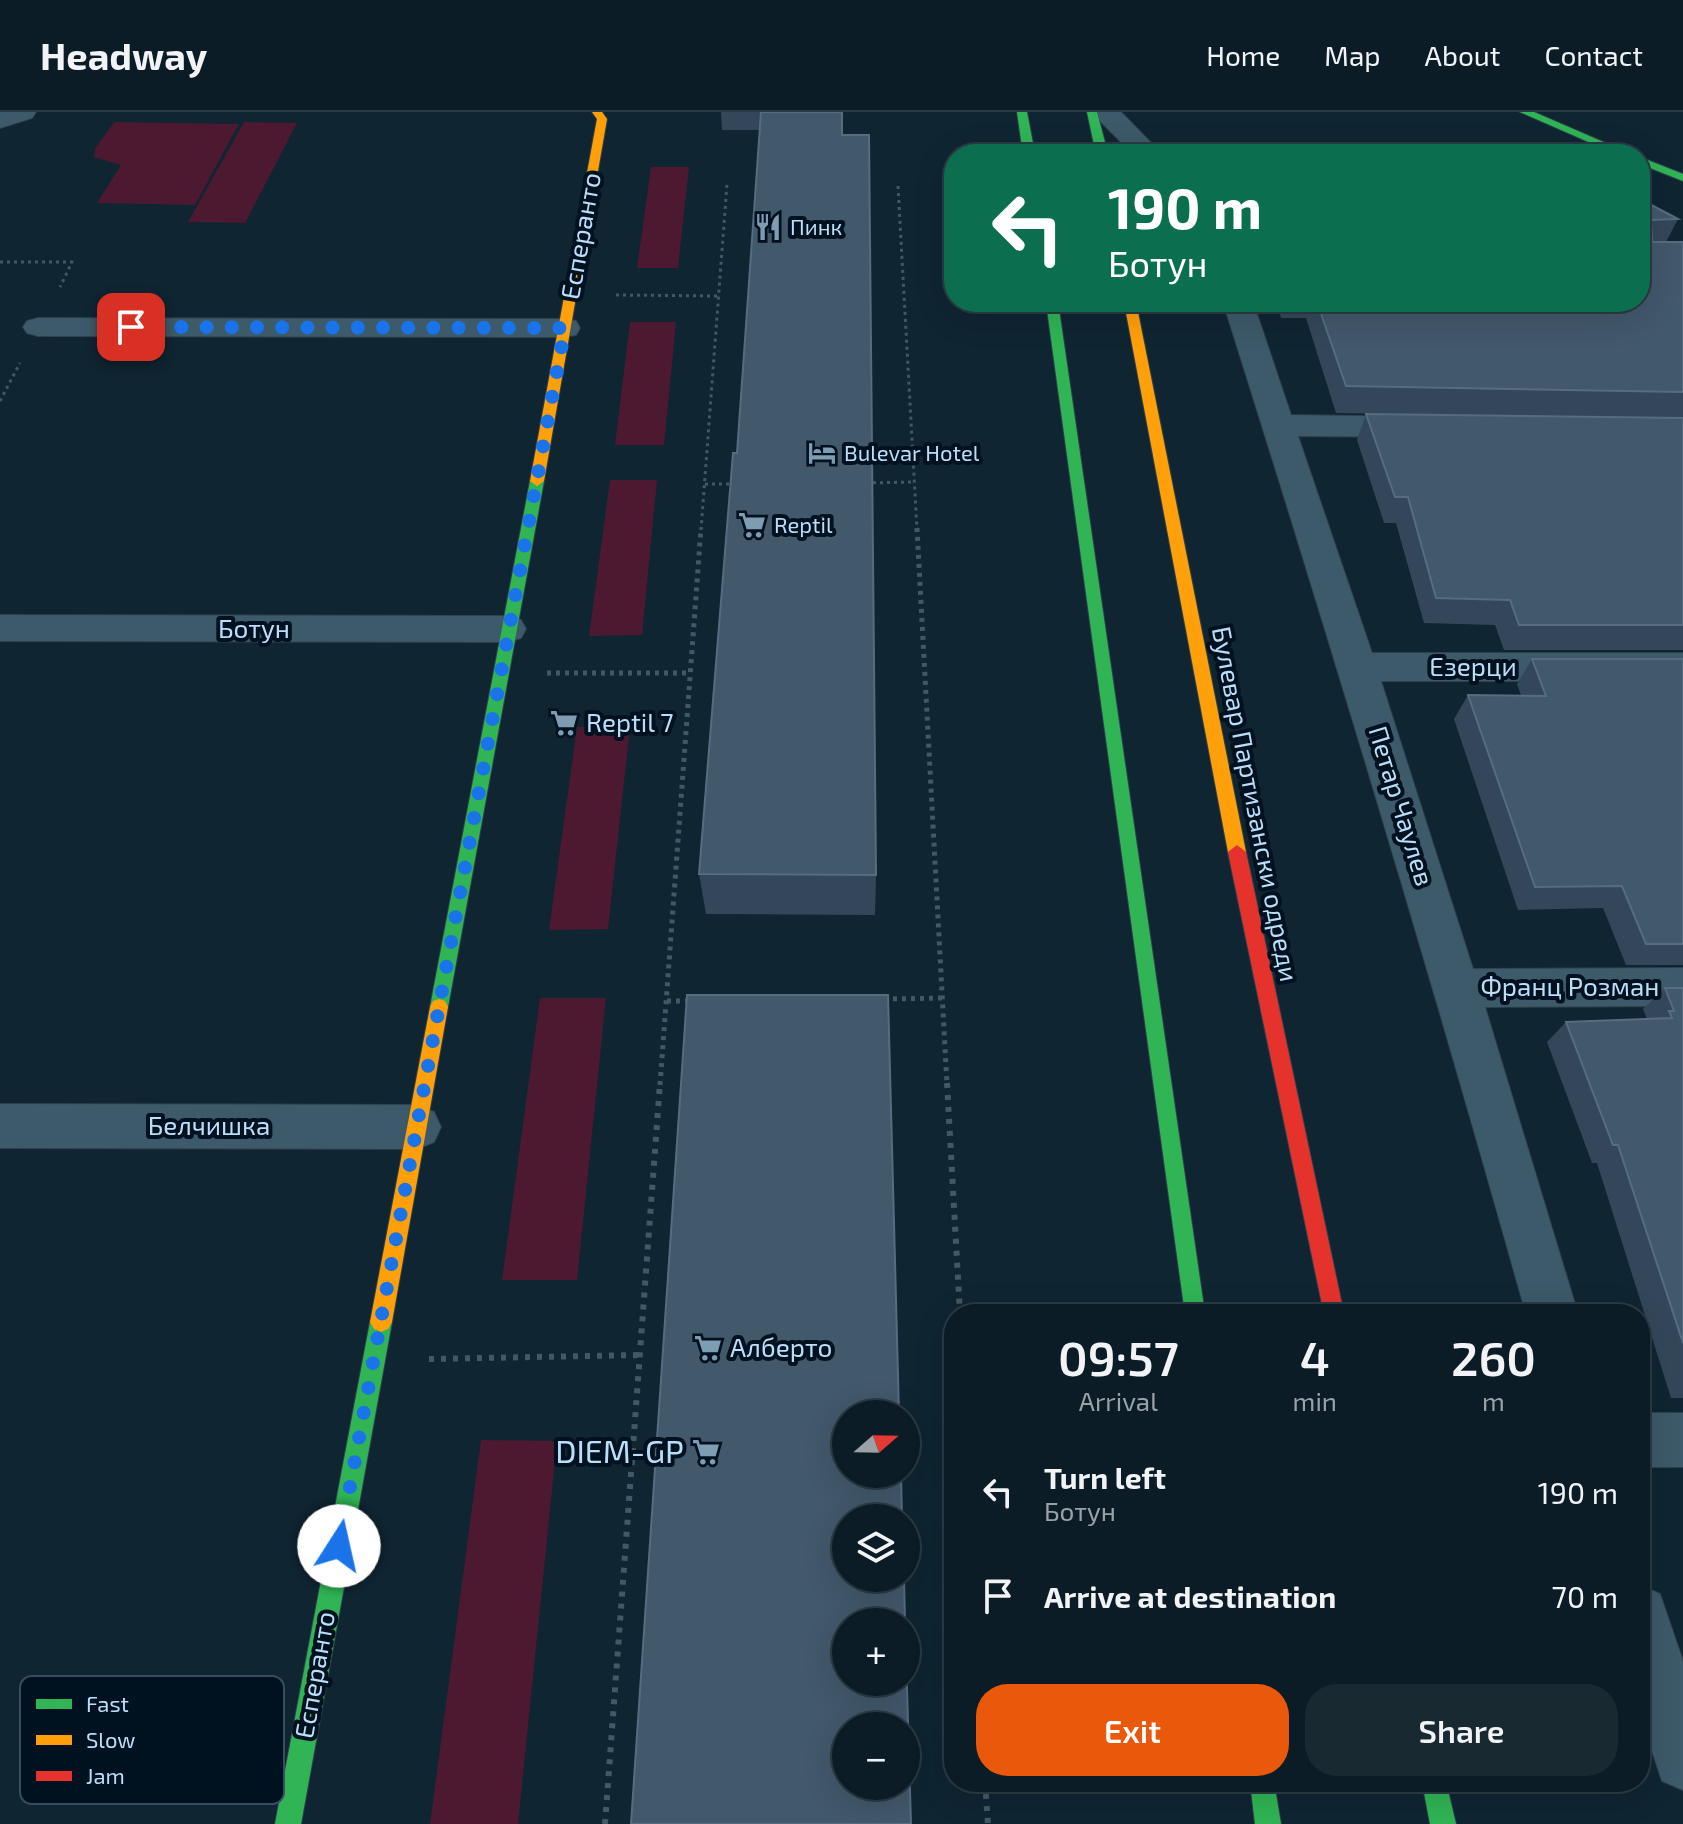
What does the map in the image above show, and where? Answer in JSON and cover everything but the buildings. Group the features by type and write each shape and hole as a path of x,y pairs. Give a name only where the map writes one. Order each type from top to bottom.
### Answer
{"street":[{"path":"0,120 23,112"},
{"name":"Есперанто","path":"288,1824 571,295 602,119 597,112"},
{"path":"1022,112 1027,144"},
{"path":"1525,112 1601,144"},
{"path":"1101,144 1103,113"},
{"path":"1103,113 1137,144"},
{"path":"1650,164 1683,178"},
{"path":"1053,312 1194,1304"},
{"name":"Булевар Партизански одреди","path":"1132,312 1255,945 1332,1304"},
{"name":"Петар Чаулев","path":"1241,312 1358,667 1457,988 1549,1304"},
{"path":"38,327 565,328"},
{"path":"1277,425 1449,428"},
{"name":"Ботун","path":"0,628 508,629"},
{"name":"Езерци","path":"1358,667 1683,667"},
{"name":"Франц Розман","path":"1457,988 1683,987"},
{"name":"Белчишка","path":"0,1126 417,1127"},
{"path":"1650,1440 1683,1440"},
{"path":"1650,1648 1683,1760"},
{"path":"1263,1792 1268,1824"},
{"path":"1436,1792 1443,1824"}],"path":[{"path":"605,1824 727,184"},
{"path":"898,186 959,1304"},
{"path":"571,295 719,296"},
{"path":"858,483 914,482"},
{"path":"705,484 746,483"},
{"path":"501,673 690,673"},
{"path":"882,999 943,998"},
{"path":"667,1001 698,1001"},
{"path":"373,1360 640,1355"},
{"path":"986,1792 988,1824"}],"shaded area":[{"path":"114,122 239,124 195,205 97,203 121,165 94,157 95,149"},
{"path":"244,122 297,123 245,223 188,222"},
{"path":"651,167 689,167 678,268 637,268"},
{"path":"630,322 676,322 664,445 615,445"},
{"path":"610,480 657,480 642,635 589,636"},
{"path":"577,727 630,727 608,929 549,930"},
{"path":"540,998 606,998 577,1280 502,1280"},
{"path":"481,1440 557,1441 518,1824 430,1824"}],"traffic: fast":[{"path":"1022,112 1027,144"},
{"path":"1092,112 1100,144"},
{"path":"1525,112 1601,144"},
{"path":"1650,164 1683,178"},
{"path":"1053,312 1194,1304"},
{"path":"439,1007 537,481"},
{"path":"288,1824 381,1322"},
{"path":"1263,1792 1268,1824"},
{"path":"1436,1792 1443,1824"}],"traffic: slow":[{"path":"537,481 602,119 597,112"},
{"path":"1132,312 1237,852"},
{"path":"381,1322 439,1007"}],"traffic: jam":[{"path":"1237,852 1332,1304"}],"place":[{"name":"Пинк","path":"768,227"},
{"name":"Bulevar Hotel","path":"822,453"},
{"name":"Reptil","path":"752,525"},
{"name":"Reptil 7","path":"564,723"},
{"name":"Алберто","path":"708,1348"},
{"name":"DIEM-GP","path":"706,1452"}],"route":[{"path":"131,327 565,328 339,1546"}]}
